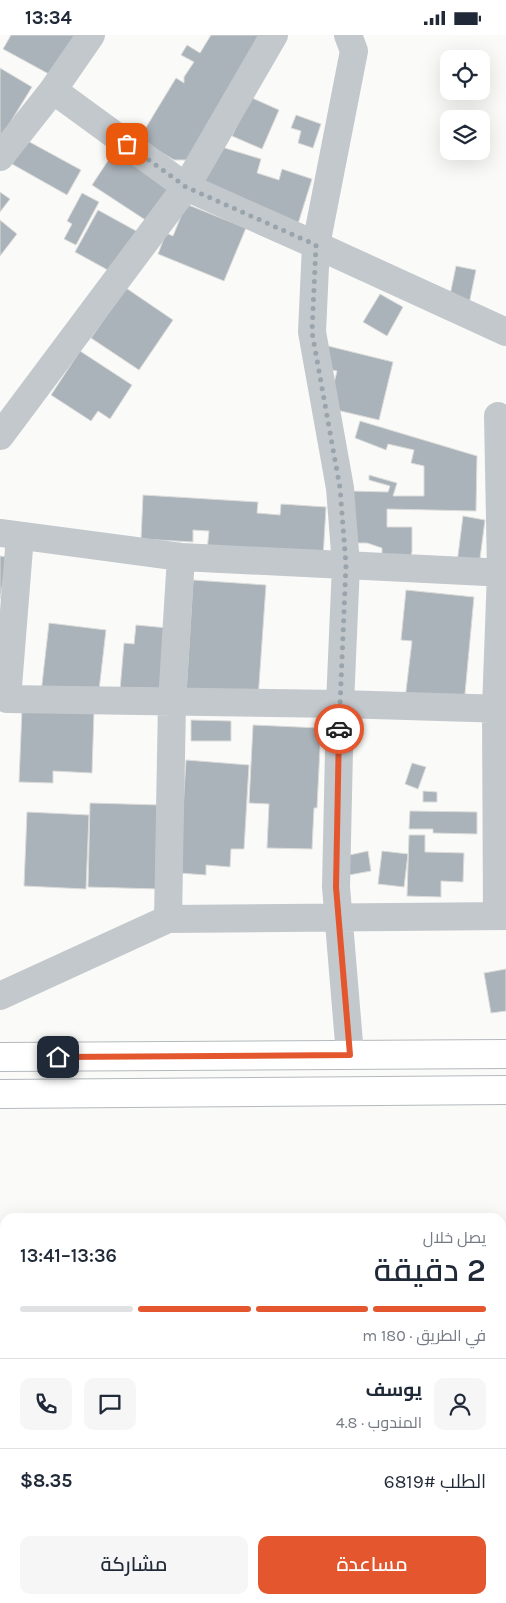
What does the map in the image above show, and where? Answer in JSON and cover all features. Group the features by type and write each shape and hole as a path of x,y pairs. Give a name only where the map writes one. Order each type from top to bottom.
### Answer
{"highway":[{"path":"0,1057 506,1054"},
{"path":"0,1095 506,1090"}],"street":[{"path":"0,157 52,90 91,35"},
{"path":"0,436 186,187 274,35"},
{"path":"348,35 354,51 316,245 312,332 340,488 346,565 340,704 336,887 350,1055"},
{"path":"52,90 186,187 506,332"},
{"path":"0,996 168,919 501,916 501,709 504,573 498,416"},
{"path":"501,709 340,704 7,699 10,535 181,557 504,573"},
{"path":"168,919 172,702 181,557"}],"building":[{"path":"11,35 82,35 58,79 3,49"},
{"path":"211,35 263,35 187,160 174,160 139,139 176,78 184,83 184,77 194,62 181,55 187,45 200,53"},
{"path":"0,68 32,87 0,139"},
{"path":"250,97 279,110 262,149 232,136"},
{"path":"296,115 321,124 313,148 298,143 301,131 291,128"},
{"path":"26,140 81,170 67,195 12,164"},
{"path":"215,145 261,159 257,173 279,180 282,169 312,179 297,227 201,189"},
{"path":"117,147 176,184 150,223 92,185"},
{"path":"0,192 10,199 0,212"},
{"path":"82,193 99,202 76,245 64,239 72,224 67,221"},
{"path":"186,204 246,228 224,281 158,254 166,233 173,236"},
{"path":"98,210 138,232 115,274 75,252"},
{"path":"0,220 17,234 0,256"},
{"path":"456,266 476,270 469,304 449,300"},
{"path":"126,288 173,320 139,370 91,338"},
{"path":"380,294 403,307 387,336 363,322"},
{"path":"328,346 393,362 379,420 328,408 337,371 323,368"},
{"path":"80,351 132,385 110,419 98,411 91,421 51,395"},
{"path":"360,421 477,456 476,511 387,509 387,527 412,527 412,552 408,564 382,563 382,548 367,543 349,543 350,491 388,492 390,486 369,480 369,475 397,483 393,496 424,496 424,466 411,463 414,450 388,444 386,450 355,438"},
{"path":"143,495 258,502 257,513 280,515 281,504 326,507 323,559 207,551 209,531 193,530 193,542 141,539"},
{"path":"463,516 485,520 479,566 457,563"},
{"path":"0,556 7,557 0,599"},
{"path":"193,580 266,585 258,699 186,694"},
{"path":"406,590 474,597 464,704 405,699 412,641 401,640"},
{"path":"49,623 106,630 98,699 41,693"},
{"path":"136,625 168,628 163,694 120,690 124,643 134,644"},
{"path":"22,709 94,712 92,773 53,771 53,783 19,782"},
{"path":"191,720 231,721 231,741 191,741"},
{"path":"253,725 321,728 317,808 314,808 312,849 267,848 269,804 249,803"},
{"path":"186,760 249,765 244,849 231,849 230,867 206,865 206,875 179,873"},
{"path":"412,763 426,767 418,789 405,784"},
{"path":"423,791 437,792 437,802 423,802"},
{"path":"90,803 160,805 158,889 88,887"},
{"path":"410,811 477,812 477,834 433,833 433,829 409,829"},
{"path":"27,812 89,815 86,889 24,886"},
{"path":"409,835 425,835 425,852 464,853 463,882 441,881 441,897 407,896"},
{"path":"368,851 371,871 349,875 345,856"},
{"path":"382,851 408,854 404,887 378,884"},
{"path":"506,969 506,1011 491,1013 484,973"}],"way so far":[{"path":"127,144 186,187 316,245 312,332 326,419 340,488 346,565 339,729"}],"route":[{"path":"58,1057 350,1055 336,887 339,729"}]}
